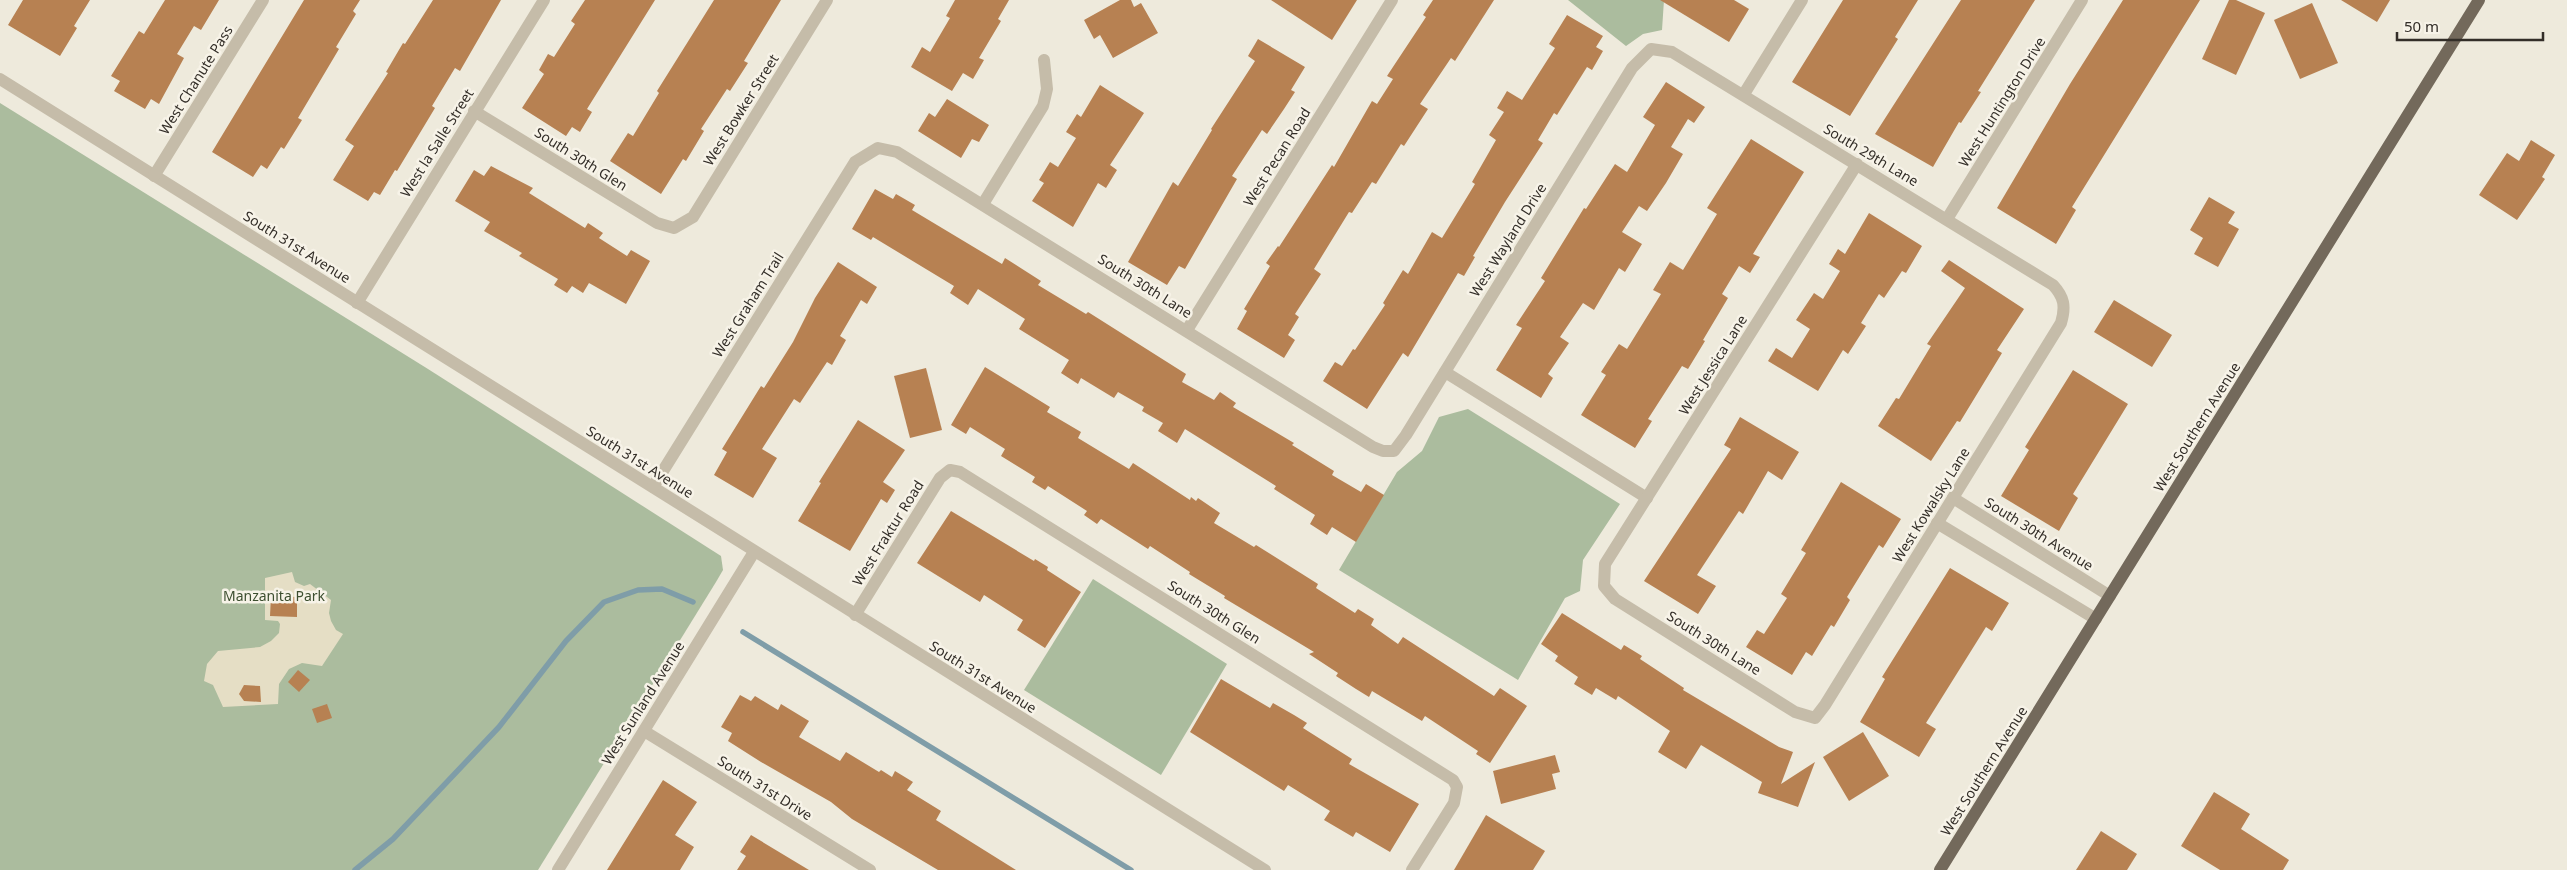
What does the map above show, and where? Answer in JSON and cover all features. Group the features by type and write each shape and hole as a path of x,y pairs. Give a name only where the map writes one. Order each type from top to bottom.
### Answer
{"main road":[{"name":"West Southern Avenue","path":"1940,870 2479,0"}],"street":[{"name":"West Chanute Pass","path":"154,176 263,0"},
{"name":"West la Salle Street","path":"357,303 544,0"},
{"name":"West Bowker Street","path":"674,228 693,217 827,0"},
{"name":"West Pecan Road","path":"1187,330 1392,0"},
{"path":"1744,94 1802,0"},
{"name":"West Huntington Drive","path":"1947,219 2082,0"},
{"name":"South 29th Lane","path":"1651,49 1672,52 1744,94 2053,284 2061,294 2064,304"},
{"name":"West Wayland Drive","path":"1394,451 1445,372 1632,68 1651,49"},
{"path":"983,204 1043,106 1048,90 1044,60"},
{"name":"South 31st Avenue","path":"0,79 1265,870"},
{"name":"South 30th Glen","path":"474,111 657,223 674,228"},
{"name":"South 30th Lane","path":"878,148 897,152 1373,447 1383,451 1394,451"},
{"name":"West Graham Trail","path":"653,487 855,162 878,148"},
{"name":"West Jessica Lane","path":"1604,586 1605,564 1857,164"},
{"name":"West Kowalsky Lane","path":"1814,718 1825,705 2061,322 2064,304"},
{"path":"1445,372 1647,498"},
{"name":"South 30th Glen","path":"950,470 960,472 1445,773 1458,787 1454,803 1412,870"},
{"name":"West Fraktur Road","path":"856,615 940,478 950,470"},
{"name":"South 30th Avenue","path":"1953,498 2110,596"},
{"path":"1938,523 2096,618"},
{"name":"West Sunland Avenue","path":"558,870 754,552"},
{"name":"South 30th Lane","path":"1604,586 1616,599 1795,712 1814,718"},
{"name":"South 31st Drive","path":"644,731 851,865 870,870"}],"green space":[{"path":"1568,0 1664,0 1662,30 1643,34 1626,46"},
{"name":"Manzanita Park","path":"0,103 428,369 721,556 723,570 538,870 0,870"},
{"path":"1468,409 1620,504 1583,560 1580,591 1565,598 1518,680 1339,570 1397,472 1422,451 1439,417"},
{"path":"1093,579 1227,664 1161,775 1024,690"}],"shaded area":[{"path":"292,572 295,582 304,586 310,584 331,600 329,613 331,621 336,630 343,634 322,666 302,663 289,669 279,684 278,704 223,707 213,685 204,681 207,664 218,651 260,647 271,641 279,633 280,624 278,621 265,620 265,578"}],"building":[{"path":"23,0 90,0 74,26 77,28 60,56 8,25"},
{"path":"165,0 219,0 201,30 194,26 177,54 184,58 159,104 151,99 145,109 114,91 120,81 111,76 139,31 144,34"},
{"path":"304,0 360,0 353,11 356,14 336,47 339,49 298,118 302,120 284,149 281,147 267,169 261,165 253,177 212,152"},
{"path":"433,0 501,0 460,71 455,68 432,106 435,108 397,171 395,170 380,195 374,192 368,201 333,180 354,146 345,140 388,73 386,72 403,43 405,44"},
{"path":"585,0 655,0 587,109 592,112 580,132 572,127 566,136 522,108 544,74 539,70 548,54 554,57 575,24 571,21"},
{"path":"714,0 781,0 744,61 748,63 730,91 727,89 701,129 704,131 686,161 683,159 661,194 610,161 628,133 633,136 659,93 657,91"},
{"path":"955,0 1009,0 998,19 1001,21 979,58 984,60 973,79 963,73 952,91 911,67 922,47 930,52 950,18 946,16"},
{"path":"1120,0 1131,0 1134,7 1141,3 1158,33 1113,58 1100,35 1094,39 1084,20"},
{"path":"1271,0 1357,0 1332,40"},
{"path":"1433,0 1494,0 1455,61 1451,58 1420,104 1428,109 1404,146 1401,144 1376,184 1372,182 1352,213 1349,212 1314,269 1321,274 1295,314 1299,317 1288,335 1295,340 1284,358 1237,329 1247,311 1244,309 1270,266 1266,263 1279,247 1332,165 1334,167 1372,101 1377,104 1393,79 1387,76 1426,17 1423,15"},
{"path":"1660,0 1734,0 1749,9 1729,42"},
{"path":"1843,0 1918,0 1895,37 1898,39 1850,116 1792,82"},
{"path":"1961,0 2035,0 1978,91 1981,92 1961,123 1959,122 1933,167 1875,134"},
{"path":"2123,0 2200,0 2072,207 2076,210 2056,244 1997,208 2070,84"},
{"path":"2229,0 2236,0 2265,13 2236,75 2202,59"},
{"path":"2341,0 2390,0 2377,22"},
{"path":"2312,3 2338,63 2300,79 2274,20"},
{"path":"1567,15 1603,36 1596,47 1603,51 1592,70 1587,67 1557,115 1554,113 1538,140 1543,143 1505,202 1473,256 1475,257 1464,276 1458,273 1408,357 1403,353 1367,409 1323,381 1335,362 1342,366 1353,349 1355,350 1385,305 1383,303 1403,270 1408,274 1432,232 1442,238 1475,184 1472,182 1496,140 1489,135 1504,112 1497,108 1507,91 1522,100 1555,48 1549,44"},
{"path":"1258,39 1305,67 1291,90 1295,92 1284,109 1267,134 1262,130 1232,176 1237,179 1185,269 1179,266 1167,285 1128,262 1173,182 1178,186 1211,129 1255,61 1248,56"},
{"path":"1666,82 1705,107 1694,123 1688,119 1671,147 1683,154 1666,183 1647,211 1639,206 1622,232 1642,244 1625,272 1619,268 1594,310 1583,303 1560,337 1569,343 1548,374 1553,378 1541,398 1496,370 1522,328 1516,325 1545,281 1541,278 1584,208 1586,209 1615,164 1627,172 1655,125 1643,117"},
{"path":"1100,85 1144,113 1110,165 1117,170 1106,188 1098,183 1073,227 1032,201 1044,183 1039,180 1050,162 1058,167 1076,138 1066,132 1077,114 1081,117"},
{"path":"947,99 989,125 979,142 972,139 961,158 918,131 929,113 935,117"},
{"path":"1751,139 1804,172 1753,254 1760,257 1750,273 1739,266 1722,294 1728,298 1703,340 1705,341 1688,369 1682,366 1648,419 1652,421 1635,448 1581,415 1606,375 1601,372 1619,344 1627,349 1661,294 1653,290 1670,262 1683,270 1717,214 1707,208"},
{"path":"2531,140 2555,155 2542,177 2545,179 2517,220 2479,195 2507,153 2519,161"},
{"path":"491,166 533,188 529,193 585,228 588,223 603,233 599,238 627,256 631,250 650,261 626,304 589,283 583,293 572,286 567,293 554,285 558,279 519,256 522,253 484,231 490,222 455,201 474,170 484,176"},
{"path":"875,189 893,199 896,194 915,205 912,210 1002,264 1005,258 1041,281 1038,285 1086,314 1088,312 1186,374 1182,382 1214,400 1220,392 1236,403 1233,407 1294,443 1292,445 1334,471 1332,475 1361,492 1366,484 1384,495 1356,542 1332,527 1327,535 1310,524 1315,515 1274,489 1276,486 1185,429 1177,443 1158,431 1163,423 1142,411 1144,407 1118,392 1114,398 1081,378 1078,384 1061,373 1069,360 1019,329 1025,319 978,289 968,305 950,293 954,286 873,237 871,240 852,229"},
{"path":"2209,197 2235,212 2228,223 2239,229 2218,267 2194,254 2203,238 2190,230"},
{"path":"1869,213 1922,246 1906,273 1902,271 1884,298 1879,294 1861,323 1866,326 1848,354 1843,350 1818,391 1768,361 1776,348 1792,358 1810,329 1796,320 1814,293 1823,299 1840,271 1829,264 1838,249 1845,254"},
{"path":"1949,260 2024,309 1997,350 2002,353 1960,422 1957,421 1931,461 1878,426 1896,398 1899,399 1931,346 1927,344 1965,288 1941,271"},
{"path":"838,262 877,287 867,304 861,300 840,336 846,340 832,365 827,362 800,403 794,399 762,449 777,458 753,498 714,475 727,452 722,449 761,386 764,388 793,342 815,298"},
{"path":"2114,300 2172,335 2152,367 2094,332"},
{"path":"985,367 1050,407 1047,412 1081,432 1078,438 1129,469 1133,463 1190,500 1191,497 1196,501 1198,498 1220,513 1214,523 1254,547 1256,545 1318,584 1316,588 1355,613 1358,609 1374,619 1371,625 1398,644 1403,637 1494,696 1500,688 1527,706 1490,763 1476,754 1478,751 1425,716 1422,721 1372,691 1369,697 1356,689 1336,676 1338,673 1309,654 1314,652 1224,598 1225,596 1189,574 1190,572 1150,546 1148,549 1101,519 1097,524 1084,515 1087,511 1048,486 1045,490 1032,482 1035,477 1001,456 1005,449 970,427 966,434 951,425"},
{"path":"926,368 942,430 910,438 894,376"},
{"path":"2073,370 2128,404 2073,494 2078,498 2059,531 2001,496 2029,450 2025,447"},
{"path":"1740,417 1799,452 1782,480 1768,471 1743,514 1739,511 1697,575 1716,586 1698,614 1644,581 1731,449 1724,445"},
{"path":"858,420 905,450 883,482 895,490 887,503 881,499 850,551 798,521 821,483 819,482"},
{"path":"1841,482 1901,519 1883,548 1879,545 1847,597 1850,600 1834,627 1831,625 1812,656 1806,652 1792,675 1746,647 1757,630 1764,634 1787,598 1781,594 1806,553 1801,550"},
{"path":"951,511 1034,561 1035,559 1048,567 1047,570 1081,592 1045,648 1017,630 1023,620 984,595 980,602 917,563"},
{"path":"1950,568 2009,603 1992,631 1986,627 1926,723 1936,729 1919,757 1860,722 1885,679 1882,677"},
{"path":"271,596 297,597 297,617 270,616"},
{"path":"1562,613 1621,650 1624,645 1642,656 1640,659 1684,688 1683,690 1779,747 1793,752 1781,784 1815,762 1798,807 1758,793 1762,782 1701,745 1686,769 1658,752 1670,731 1618,696 1616,700 1596,688 1592,695 1574,684 1578,677 1555,661 1558,656 1541,644"},
{"path":"298,670 310,680 299,692 288,682"},
{"path":"1221,679 1270,708 1273,703 1307,723 1303,728 1352,759 1349,764 1419,804 1390,852 1356,832 1353,837 1324,820 1330,811 1288,785 1284,791 1190,732"},
{"path":"244,685 260,686 261,702 244,701 239,694"},
{"path":"740,695 751,701 755,696 778,710 781,704 809,721 799,737 840,761 846,752 879,772 881,770 892,777 895,771 913,782 907,790 941,811 936,820 1016,870 938,870 852,819 831,802 761,762 728,741 732,733 721,727"},
{"path":"327,704 332,718 317,723 312,709"},
{"path":"1863,732 1889,776 1849,801 1823,757"},
{"path":"1555,755 1560,772 1552,774 1556,789 1501,804 1493,771"},
{"path":"663,780 697,802 675,835 694,847 680,870 607,870"},
{"path":"2214,792 2250,814 2241,829 2289,860 2283,870 2220,870 2181,846"},
{"path":"1486,815 1545,851 1533,870 1454,870"},
{"path":"2101,831 2137,854 2127,870 2076,870"},
{"path":"751,835 809,870 737,870 746,856 740,852"}],"waterway":[{"path":"355,870 393,839 499,727 566,641 604,602 638,590 662,589 693,602"},
{"path":"743,632 1131,870"}]}
